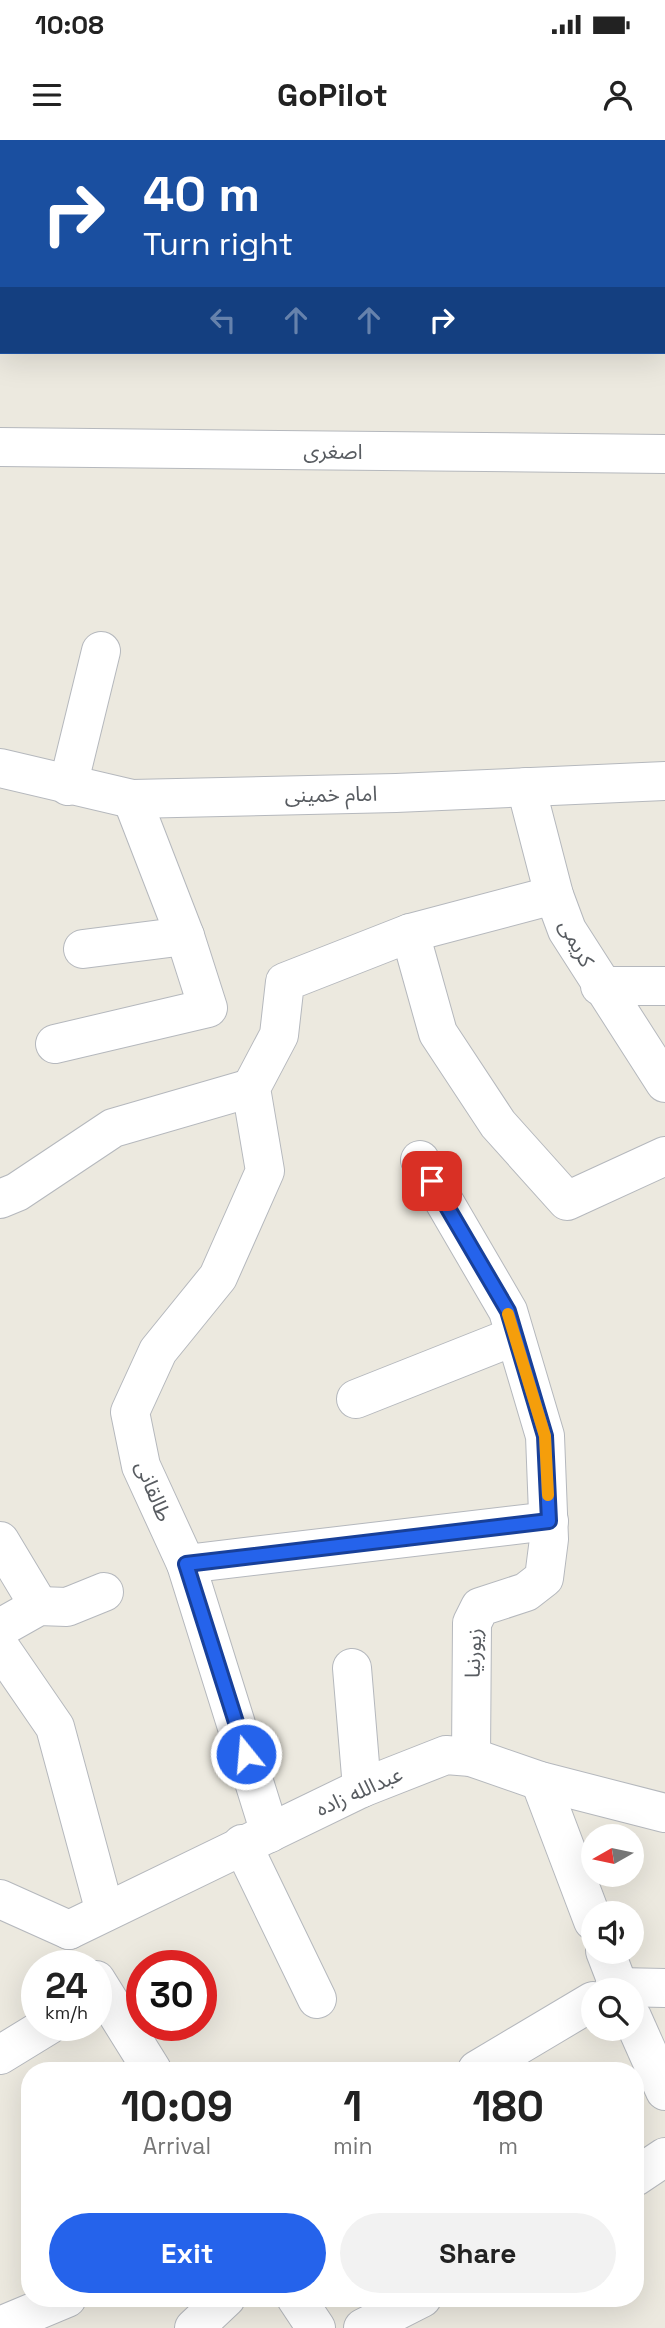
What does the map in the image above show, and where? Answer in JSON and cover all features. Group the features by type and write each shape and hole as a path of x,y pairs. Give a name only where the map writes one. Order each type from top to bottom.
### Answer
{"street":[{"name":"اصغری","path":"0,447 665,454"},
{"path":"68,786 101,650"},
{"name":"امام خمینی","path":"0,768 132,799 665,781"},
{"name":"کریمی","path":"526,787 554,895 567,930 600,986 665,1083"},
{"path":"55,1044 208,1008 185,936 132,799"},
{"path":"0,1199 17,1192 113,1128 251,1088 279,1035 285,982 410,933 554,895"},
{"path":"410,933 439,1033 498,1124 567,1201 665,1156"},
{"path":"83,949 185,936"},
{"path":"600,986 665,986"},
{"name":"طالقانی","path":"251,1088 264,1171 218,1277 158,1352 130,1412 141,1466 186,1564 256,1838 317,1999"},
{"name":"زیورنیا","path":"420,1160 508,1311 545,1436 549,1521 544,1578 526,1592 480,1607 472,1623 471,1757"},
{"path":"356,1399 515,1336"},
{"path":"186,1564 549,1521"},
{"path":"0,1541 39,1606"},
{"path":"0,1628 39,1606 67,1607 104,1592"},
{"path":"0,1647 55,1727 105,1912"},
{"path":"352,1668 362,1787"},
{"name":"عبدالله زاده","path":"69,1930 362,1787 446,1755 471,1757 540,1781 665,1813"},
{"path":"540,1781 585,1901"},
{"path":"0,1899 69,1930 79,1950"},
{"path":"644,1992 665,1988"},
{"path":"112,2008 147,2062"},
{"path":"492,2062 581,2015"},
{"path":"0,2055 23,2041"},
{"path":"638,2041 665,2091"},
{"path":"644,2171 665,2157"},
{"path":"0,2326 46,2307"},
{"path":"194,2328 216,2307"},
{"path":"302,2307 316,2328"},
{"path":"363,2328 404,2307"}],"slow traffic":[{"path":"508,1314 545,1436 548,1495"}],"route":[{"path":"246,1754 186,1564 549,1521 545,1436 508,1311 432,1181"}]}
